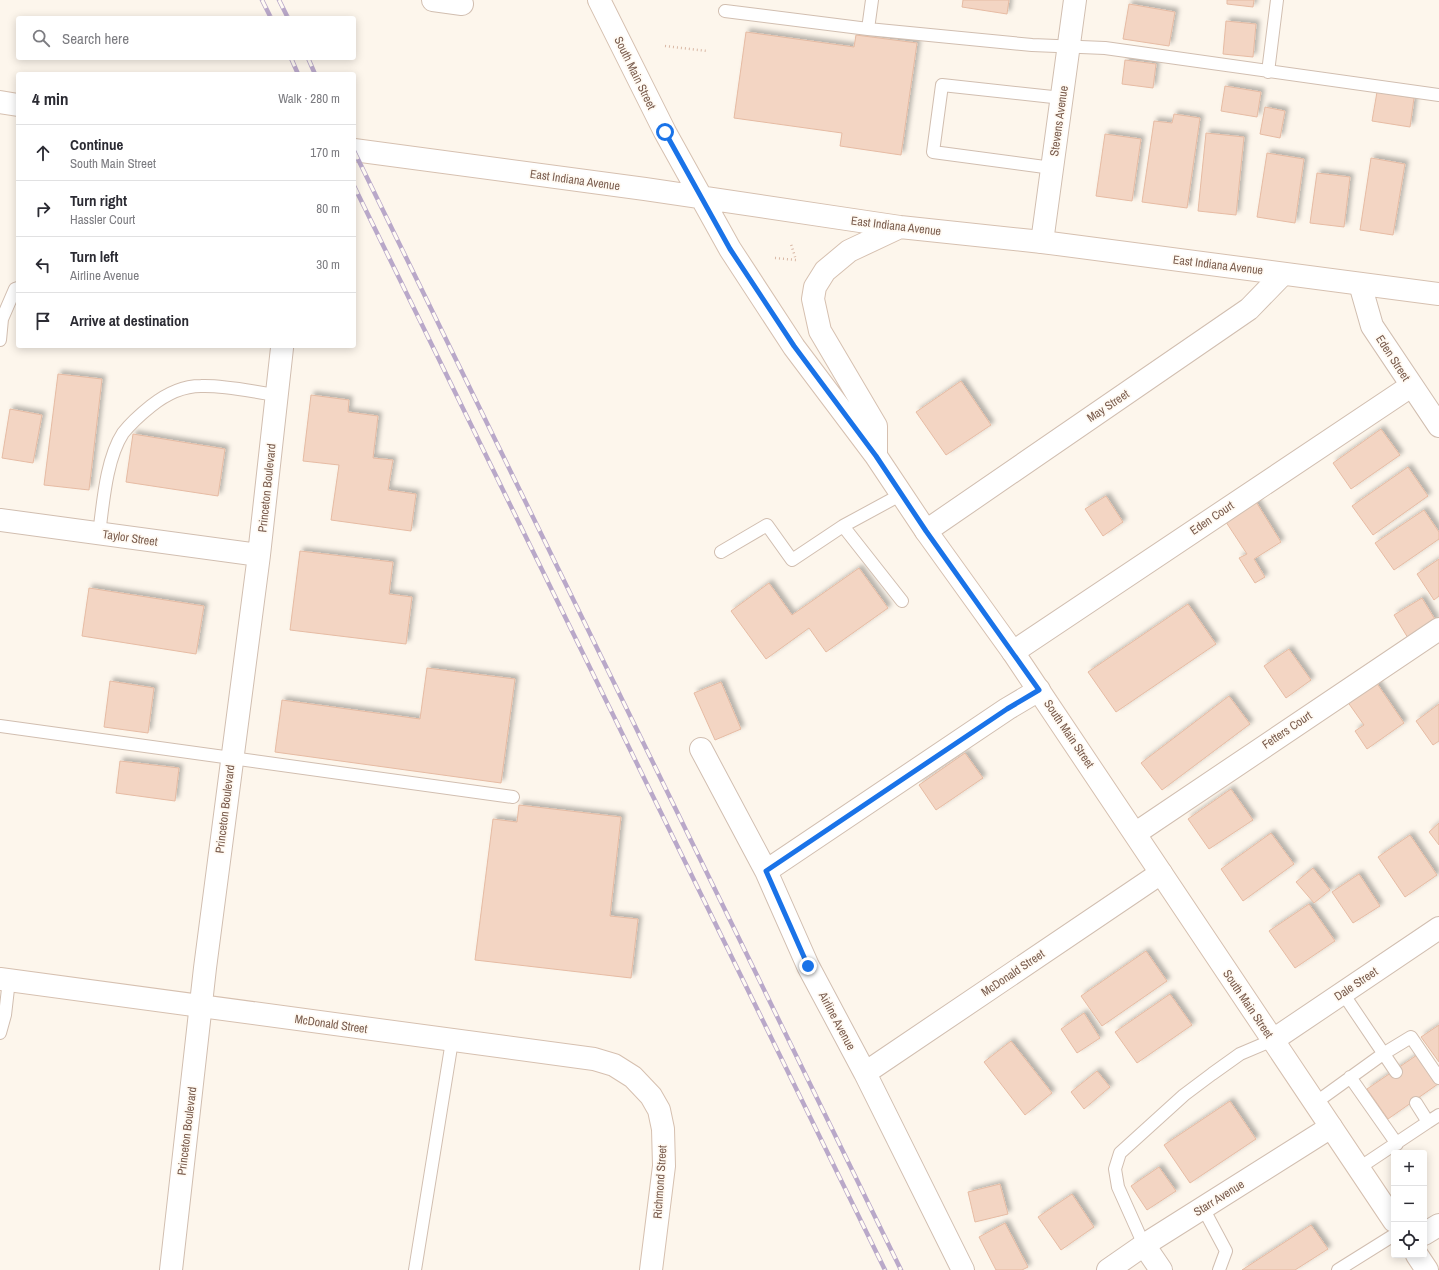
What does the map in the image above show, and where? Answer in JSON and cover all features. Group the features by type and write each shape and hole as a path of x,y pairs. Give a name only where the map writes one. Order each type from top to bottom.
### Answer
{"street":[{"path":"433,0 462,4"},
{"name":"South Main Street","path":"599,0 665,132 730,249 794,346 876,456 926,531 1039,690 1391,1216"},
{"name":"Stevens Avenue","path":"1042,242 1075,0"},
{"path":"0,102 16,104"},
{"name":"East Indiana Avenue","path":"356,150 900,227 1042,242 1439,294"},
{"path":"876,456 876,426 820,330 813,299 815,287 825,271 849,251 900,227"},
{"name":"May Street","path":"926,531 1249,309 1283,274"},
{"name":"Eden Street","path":"1360,284 1372,326 1439,426"},
{"name":"Princeton Boulevard","path":"171,1270 201,1005 259,555 281,348"},
{"name":"Eden Court","path":"1013,652 1411,386"},
{"name":"Taylor Street","path":"0,520 259,555"},
{"name":"Fetters Court","path":"1136,833 1439,628"},
{"path":"766,871 1007,709 1039,690"},
{"name":"Airline Avenue","path":"701,749 766,871 808,966 865,1073 963,1270"},
{"name":"McDonald Street","path":"865,1073 1161,873"},
{"name":"Dale Street","path":"1273,1040 1439,928"},
{"name":"McDonald Street","path":"5,980 201,1005 452,1041 594,1059 614,1065 633,1077 651,1096"},
{"name":"Richmond Street","path":"651,1096 659,1110 663,1129 664,1166 651,1270"},
{"name":"Starr Avenue","path":"1108,1270 1144,1245 1331,1127"},
{"path":"1427,1232 1439,1225"},
{"path":"1144,1245 1161,1270"},
{"path":"1419,1258 1427,1270"}],"lane":[{"path":"868,29 872,0"},
{"path":"1268,72 1276,0"},
{"path":"725,11 868,29 1032,45 1104,48 1439,95"},
{"path":"1052,168 933,152 942,85 1062,98"},
{"path":"0,340 1,319 14,289 16,288"},
{"path":"99,534 104,498 116,445 130,425 147,409 175,390 201,386 277,395"},
{"path":"721,552 767,525 792,560 843,526 902,494"},
{"path":"843,526 902,601"},
{"path":"0,726 513,797"},
{"path":"0,1032 5,1015 5,980"},
{"path":"1342,992 1396,1072"},
{"path":"1314,1103 1383,1054 1411,1037 1439,1078"},
{"path":"1144,1245 1118,1188 1115,1169 1120,1153 1184,1096 1212,1074 1240,1054 1273,1040"},
{"path":"415,1270 452,1041"},
{"path":"1350,1077 1397,1144"},
{"path":"1416,1103 1428,1122"},
{"path":"1359,1168 1439,1115"},
{"path":"1203,1208 1226,1251 1219,1270"},
{"path":"1338,1270 1391,1237"}],"path":[{"path":"666,46 707,51"},
{"path":"775,258 796,260 791,244"}],"building":[{"path":"963,0 1009,0 1007,14 962,7"},
{"path":"1227,0 1254,0 1253,7 1227,4"},
{"path":"1129,4 1175,12 1169,46 1123,39"},
{"path":"1226,21 1256,24 1253,57 1223,54"},
{"path":"746,32 854,47 856,35 917,43 901,155 840,146 842,133 734,118"},
{"path":"1125,60 1156,64 1153,88 1122,84"},
{"path":"1225,86 1261,92 1257,117 1221,111"},
{"path":"1377,92 1414,98 1410,127 1372,121"},
{"path":"1265,107 1285,111 1280,138 1260,134"},
{"path":"1174,114 1200,118 1187,208 1142,202 1154,121 1172,123"},
{"path":"1206,133 1244,137 1236,215 1198,211"},
{"path":"1105,134 1141,139 1132,201 1096,196"},
{"path":"1267,153 1304,159 1295,223 1257,217"},
{"path":"1371,158 1405,164 1393,235 1360,230"},
{"path":"1317,173 1350,177 1344,227 1310,223"},
{"path":"58,374 102,379 89,490 44,485"},
{"path":"961,381 991,425 946,455 916,412"},
{"path":"311,395 349,400 348,412 378,416 373,458 393,460 388,490 416,494 411,531 331,520 339,465 303,461"},
{"path":"10,409 42,415 33,463 2,458"},
{"path":"1381,429 1400,455 1351,489 1333,463"},
{"path":"133,434 225,449 218,496 126,482"},
{"path":"1408,467 1428,496 1373,535 1352,506"},
{"path":"1106,496 1123,522 1103,536 1085,509"},
{"path":"1255,500 1281,542 1254,559 1265,577 1255,583 1239,558 1247,554 1224,519"},
{"path":"1424,510 1439,532 1439,539 1394,570 1375,543"},
{"path":"300,551 393,562 389,594 412,597 406,644 290,630"},
{"path":"1439,559 1439,596 1434,600 1417,574"},
{"path":"859,568 888,608 826,652 809,628 766,659 731,611 769,583 792,615"},
{"path":"89,588 204,606 196,654 82,636"},
{"path":"1422,598 1436,621 1408,638 1394,615"},
{"path":"1188,604 1216,644 1116,712 1088,672"},
{"path":"1289,649 1311,680 1286,698 1264,666"},
{"path":"427,668 515,679 501,783 275,752 282,700 420,719"},
{"path":"110,681 154,688 148,733 104,727"},
{"path":"721,682 741,729 715,740 694,693"},
{"path":"1376,682 1404,723 1367,749 1355,731 1364,725 1347,701"},
{"path":"1229,696 1250,724 1162,790 1141,763"},
{"path":"1439,704 1439,741 1433,745 1416,721"},
{"path":"965,753 983,778 936,810 919,785"},
{"path":"120,761 179,768 175,801 116,793"},
{"path":"1231,789 1253,820 1209,849 1188,819"},
{"path":"519,805 621,817 610,916 638,919 631,978 475,960 493,819 517,822"},
{"path":"1439,823 1439,845 1429,832"},
{"path":"1271,833 1294,864 1243,901 1221,869"},
{"path":"1410,835 1437,875 1405,897 1378,857"},
{"path":"1313,868 1330,890 1314,903 1296,882"},
{"path":"1359,874 1380,906 1353,923 1332,892"},
{"path":"1309,904 1335,941 1295,968 1269,931"},
{"path":"1146,951 1167,981 1102,1026 1081,996"},
{"path":"1170,994 1192,1025 1137,1063 1115,1032"},
{"path":"1084,1013 1100,1038 1077,1053 1061,1029"},
{"path":"1439,1025 1439,1062 1421,1037"},
{"path":"1011,1041 1052,1093 1025,1115 984,1062"},
{"path":"1417,1055 1438,1084 1388,1119 1367,1089"},
{"path":"1097,1071 1110,1087 1084,1109 1071,1092"},
{"path":"1230,1101 1256,1139 1190,1183 1164,1145"},
{"path":"1159,1167 1176,1191 1147,1210 1131,1186"},
{"path":"1000,1184 1008,1214 975,1222 968,1192"},
{"path":"1072,1194 1094,1227 1061,1250 1038,1217"},
{"path":"1005,1223 1028,1267 1022,1270 996,1270 979,1237"},
{"path":"1311,1225 1328,1249 1295,1270 1242,1270"}],"railway":[{"path":"262,0 270,16"},
{"path":"279,0 287,16"},
{"path":"292,60 297,72"},
{"path":"309,60 314,72"},
{"path":"356,155 901,1270"},
{"path":"356,190 885,1270"}],"route":[{"path":"665,132 730,249 794,346 876,456 926,531 1039,690 1007,709 766,871 808,966"}]}
